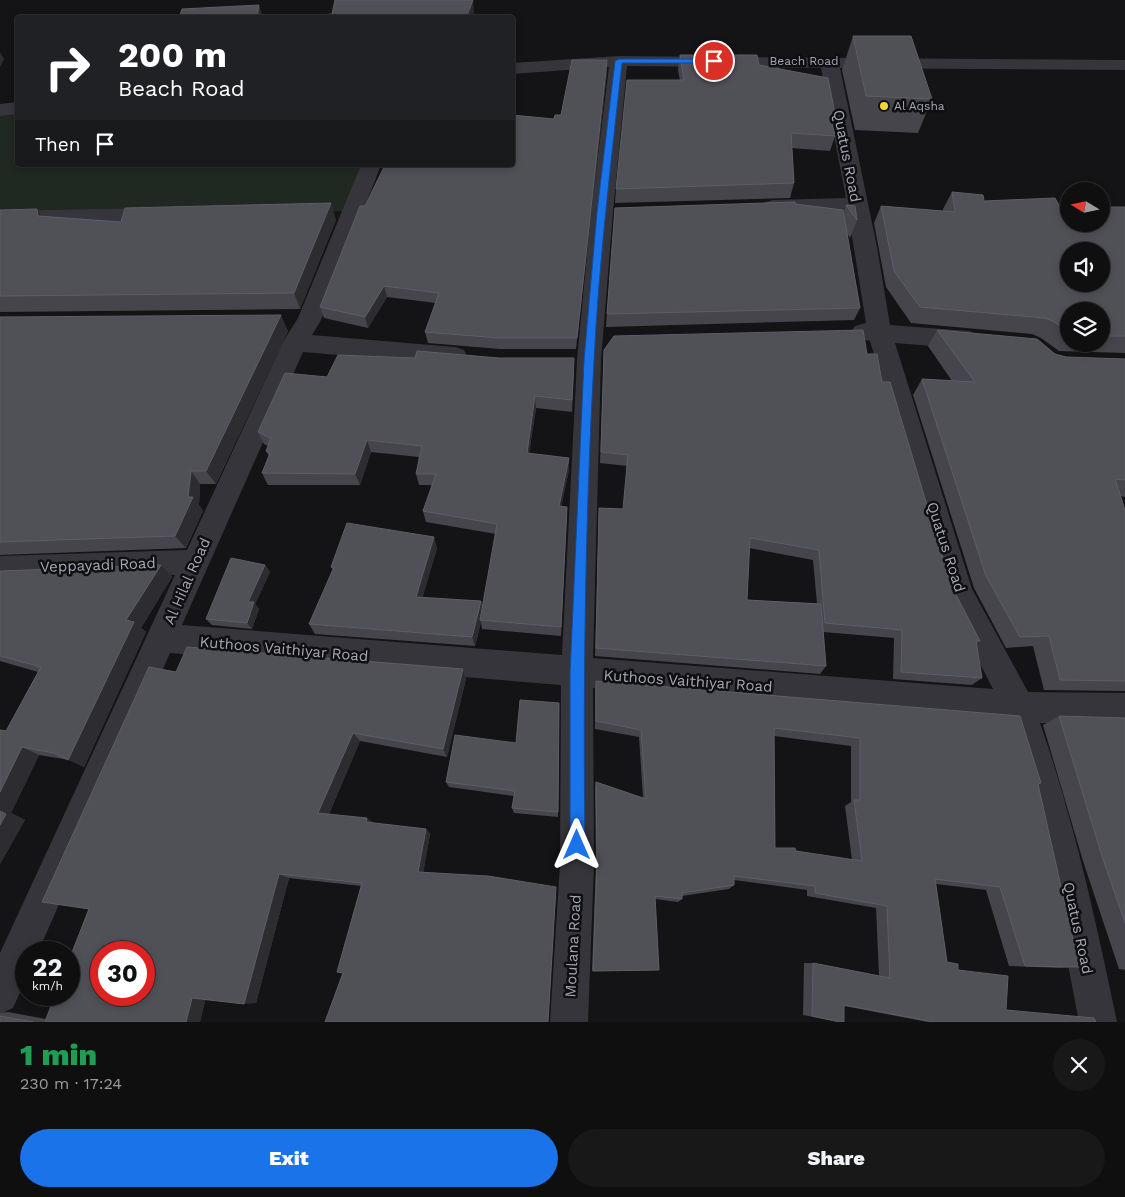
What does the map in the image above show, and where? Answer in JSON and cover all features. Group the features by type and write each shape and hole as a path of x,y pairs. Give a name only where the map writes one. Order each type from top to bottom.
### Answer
{"street":[{"name":"Beach Road","path":"515,69 619,61 829,61 1125,65"},
{"name":"Moulana Road","path":"569,1022 577,864 579,360 611,212 619,61"},
{"name":"Quatus Road","path":"829,61 866,247 879,331 960,593 1019,707 1037,760 1076,912 1098,1022"},
{"path":"0,110 15,108"},
{"name":"Al Hilal Road","path":"0,995 196,562 342,211 370,167"},
{"path":"749,208 857,204"},
{"path":"0,218 183,214"},
{"path":"294,327 481,358"},
{"path":"840,332 879,331 994,342"},
{"path":"579,360 605,337 615,337"},
{"name":"Veppayadi Road","path":"0,568 196,562"},
{"name":"Kuthoos Vaithiyar Road","path":"161,638 577,673 1019,707 1125,709"}],"shaded area":[{"path":"15,108 15,167 370,167 352,211 0,218 0,110"}],"building":[{"path":"335,0 473,0 467,15 321,15 332,14"},
{"path":"259,5 257,15 180,15 182,9"},
{"path":"853,36 911,36 932,99 866,96"},
{"path":"680,55 757,55 759,65 828,78 835,114 830,114 835,136 791,133 794,183 616,189 627,80 684,80"},
{"path":"572,60 607,60 577,338 499,338 425,332 439,293 384,286 365,317 320,307 360,206 365,206 384,167 515,167 515,115 554,119 555,115 561,115"},
{"path":"952,192 983,195 984,201 1055,198 1060,207 1060,232 1110,232 1110,207 1125,207 1125,336 1110,336 1110,302 1060,302 1060,326 1044,318 920,307 894,271 881,206 955,212"},
{"path":"795,202 795,204 843,210 860,308 607,314 615,208"},
{"path":"331,203 294,293 0,296 0,210 37,209 38,216 121,222 125,208"},
{"path":"846,205 855,206 857,220"},
{"path":"281,315 206,471 191,471 188,497 193,497 175,536 0,542 0,317"},
{"path":"863,330 867,354 877,354 882,382 890,382 951,585 980,641 976,641 982,678 901,672 902,630 825,623 819,550 750,538 747,600 821,604 826,666 596,648 599,508 623,509 628,455 601,452 604,350 614,336"},
{"path":"937,330 1037,339 1055,354 1066,357 1125,359 1125,480 1115,479 1125,510 1125,681 1060,680 1049,636 1020,637 986,576 922,379 975,382"},
{"path":"417,351 499,358 574,358 572,400 535,396 527,453 569,458 559,506 567,507 561,627 480,620 497,524 423,511 436,474 416,474 422,446 367,440 355,474 262,473 270,453 266,451 271,438 258,432 285,373 327,377 338,355 415,358"},
{"path":"347,523 434,537 416,597 481,601 472,637 309,624 334,567 331,567"},
{"path":"231,558 265,565 248,602 254,602 247,623 206,619"},
{"path":"161,565 126,620 134,622 68,760 54,753 22,747 0,792 0,730 6,731 41,667 0,656 0,571"},
{"path":"187,647 463,669 443,749 353,733 318,813 367,818 366,822 426,829 418,872 488,876 556,887 548,1022 325,1022 343,973 337,972 362,883 279,874 244,1004 192,998 186,1022 45,1022 51,1006 80,1006 80,941 76,941 89,909 42,902 149,667 176,672"},
{"path":"596,681 1020,716 1041,783 1038,784 1079,967 1025,966 1000,887 935,879 947,962 958,964 958,970 1008,976 1006,1010 1094,1018 1096,1022 934,1022 844,1005 844,1022 812,1016 813,963 890,978 887,906 815,893 815,886 734,876 734,885 682,893 682,899 655,896 659,970 593,971 597,860 596,782 646,799 641,730 596,721","holes":["774,728 860,738 860,800 854,800 862,861 796,851 795,848 775,848"]},
{"path":"520,700 559,703 558,812 512,808 515,791 446,782 455,735 516,743"},
{"path":"1059,716 1125,718 1125,923 1102,856"},
{"path":"0,811 6,814 0,825"},
{"path":"0,1016 33,1022 0,1022"}],"place":[{"name":"Al Aqsha","path":"884,106"}],"route":[{"path":"577,845 577,673 589,360 602,212 619,61 714,61"}]}
